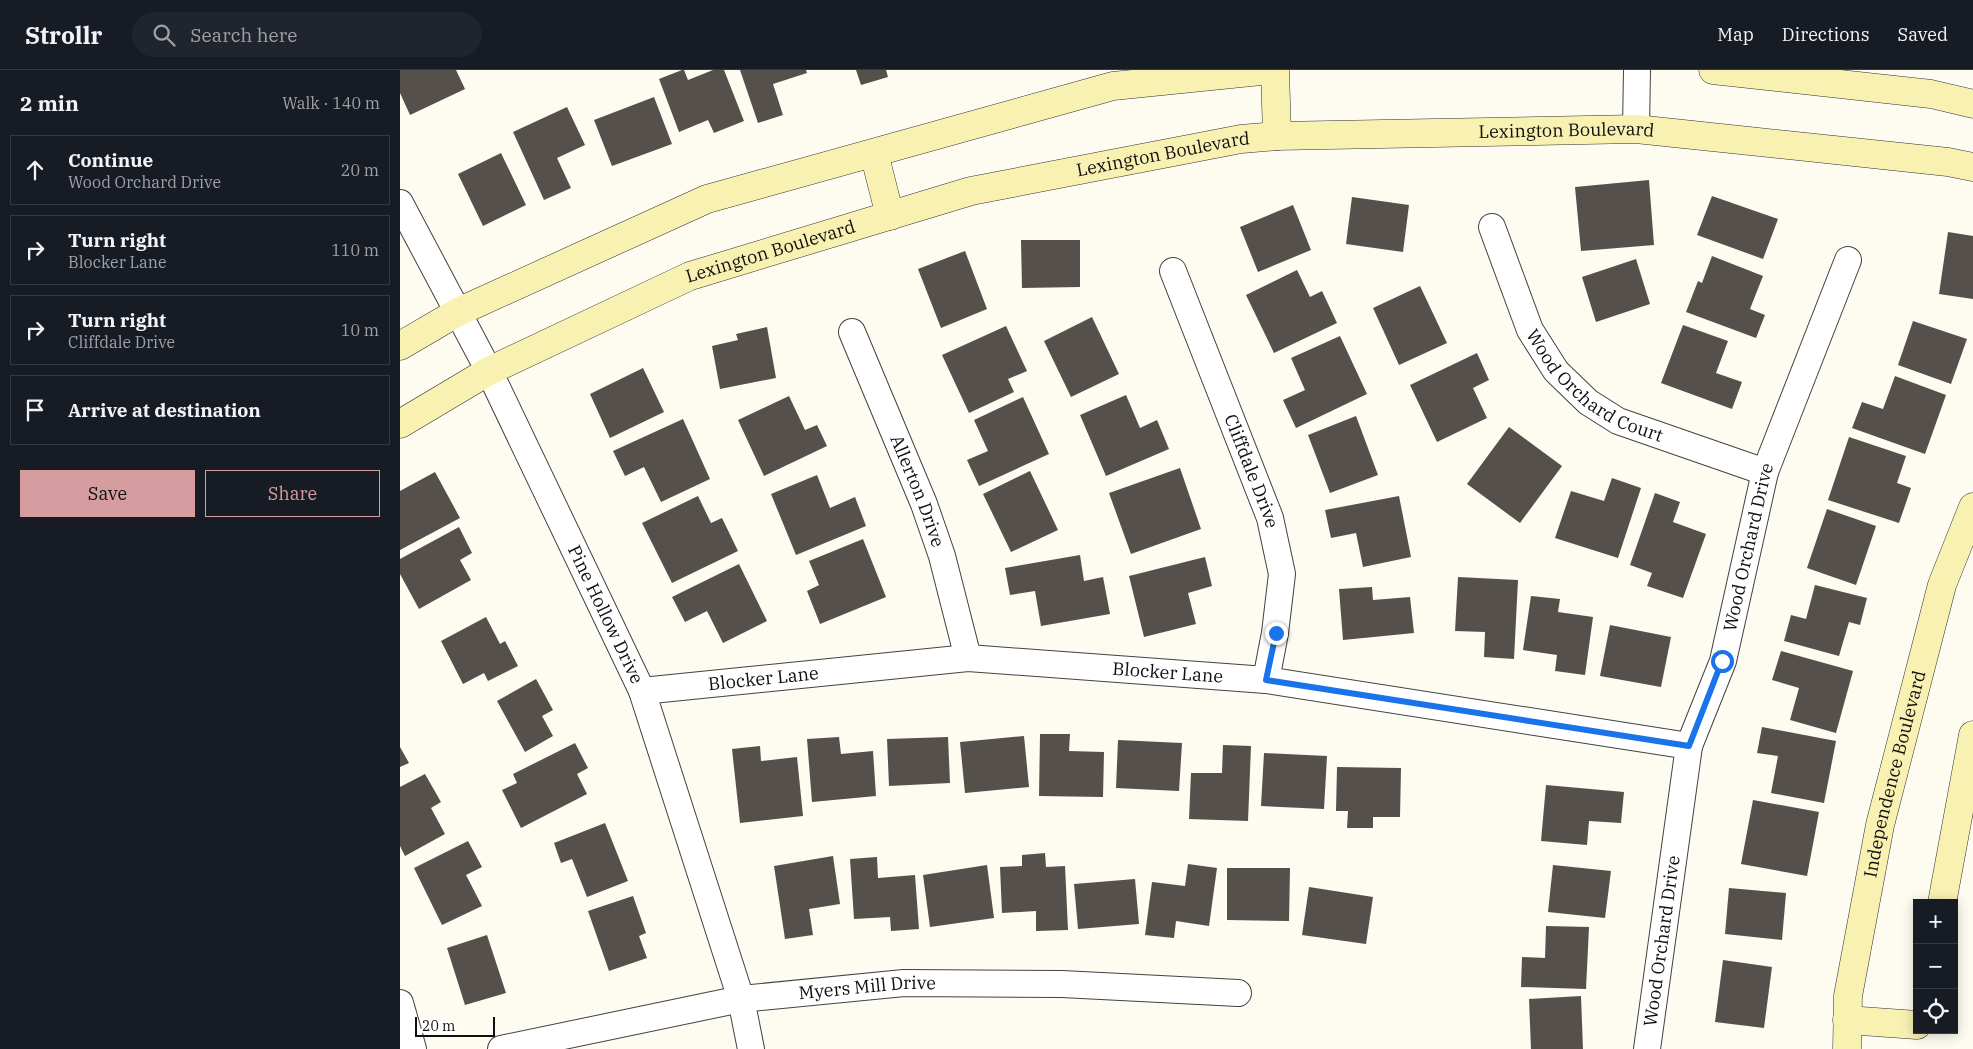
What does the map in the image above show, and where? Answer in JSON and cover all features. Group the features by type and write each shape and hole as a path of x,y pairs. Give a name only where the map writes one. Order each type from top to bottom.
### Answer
{"street":[{"path":"400,346 458,312 707,199 1113,86 1271,70"},
{"path":"1275,70 1277,136"},
{"path":"1636,129 1637,70"},
{"path":"1714,70 1931,94 1973,104"},
{"name":"Lexington Boulevard","path":"400,424 489,371 690,276 971,191 1241,138 1636,129 1948,162 1973,167"},
{"path":"874,153 890,216"},
{"name":"Pine Hollow Drive","path":"400,203 489,371 642,691 741,1000 751,1049"},
{"name":"Wood Orchard Court","path":"1492,227 1530,330 1556,371 1588,402 1618,421 1765,472"},
{"name":"Wood Orchard Drive","path":"1647,1049 1689,746 1722,661 1765,472 1848,260"},
{"name":"Cliffdale Drive","path":"1173,271 1270,518 1282,574 1276,633 1266,680"},
{"name":"Allerton Drive","path":"852,332 924,504 942,556 968,658"},
{"name":"Independence Boulevard","path":"1847,1049 1848,996 1880,825 1942,585 1973,507"},
{"name":"Blocker Lane","path":"642,691 968,658 1266,680 1689,746"},
{"path":"1943,899 1973,734"},
{"name":"Myers Mill Drive","path":"502,1049 741,1000 904,983 1062,984 1238,993"},
{"path":"400,1003 413,1049"},
{"path":"1847,1020 1913,1025"},
{"path":"1921,1034 1921,1049"}],"building":[{"path":"400,70 456,70 465,89 410,115 400,93"},
{"path":"684,70 688,80 713,70 724,70 744,121 714,133 708,120 679,132 659,79"},
{"path":"740,70 806,70 807,73 773,84 783,115 758,123"},
{"path":"856,70 886,70 888,77 861,85"},
{"path":"654,97 672,144 612,166 594,120"},
{"path":"567,107 585,145 557,158 571,188 544,200 513,132"},
{"path":"501,153 526,205 483,226 458,174"},
{"path":"1649,180 1654,245 1581,251 1575,187"},
{"path":"1712,196 1778,219 1763,259 1697,235"},
{"path":"1352,197 1409,205 1403,252 1346,244"},
{"path":"1293,205 1311,250 1258,272 1240,227"},
{"path":"1948,232 1973,236 1973,299 1939,294"},
{"path":"1021,240 1080,240 1080,287 1022,288"},
{"path":"965,251 987,309 941,328 918,269"},
{"path":"1712,256 1763,276 1750,309 1765,315 1756,338 1686,312 1698,281 1702,283"},
{"path":"1636,259 1650,304 1596,322 1582,277"},
{"path":"1297,270 1310,297 1322,291 1337,323 1274,353 1246,295"},
{"path":"1420,286 1447,343 1399,365 1373,308"},
{"path":"1092,317 1119,374 1071,397 1044,341"},
{"path":"1913,321 1967,339 1951,384 1898,365"},
{"path":"1683,325 1728,341 1716,373 1742,382 1732,409 1661,383"},
{"path":"1006,326 1027,371 1008,379 1014,392 969,413 942,355"},
{"path":"767,327 776,378 720,389 712,346 738,340 736,334"},
{"path":"1340,336 1367,394 1296,428 1283,400 1305,390 1291,358"},
{"path":"1477,353 1489,380 1473,388 1487,418 1437,442 1410,385"},
{"path":"643,368 664,412 610,438 590,394"},
{"path":"1895,376 1946,395 1925,454 1852,428 1862,402 1883,409"},
{"path":"1126,395 1140,428 1157,420 1169,449 1106,476 1080,415"},
{"path":"789,396 805,430 817,425 827,446 764,476 738,420"},
{"path":"1023,397 1049,454 979,486 967,460 988,451 974,420"},
{"path":"1356,416 1378,475 1330,493 1308,435"},
{"path":"683,419 710,479 661,502 644,467 625,476 613,451"},
{"path":"1509,427 1562,466 1520,523 1467,484"},
{"path":"1849,437 1906,456 1897,483 1911,488 1899,523 1828,500"},
{"path":"1180,468 1201,529 1131,554 1109,493"},
{"path":"1030,471 1058,530 1011,552 983,494"},
{"path":"435,472 460,518 400,550 400,491"},
{"path":"817,475 830,508 855,497 866,526 796,555 771,494"},
{"path":"1612,478 1641,488 1618,558 1555,538 1571,491 1604,501"},
{"path":"1655,493 1680,502 1673,522 1706,534 1683,598 1647,586 1652,573 1630,565"},
{"path":"698,496 711,523 722,518 738,551 672,583 642,523"},
{"path":"1399,496 1411,557 1363,567 1356,533 1331,538 1325,510"},
{"path":"1827,509 1876,526 1856,585 1807,568"},
{"path":"459,527 472,553 460,560 471,580 419,609 400,574 400,559"},
{"path":"863,539 886,597 820,624 807,591 819,585 809,561"},
{"path":"1080,555 1084,581 1103,577 1110,614 1041,626 1035,591 1010,595 1005,568"},
{"path":"1205,557 1212,586 1188,593 1196,624 1144,637 1129,576"},
{"path":"739,564 767,621 723,643 707,611 685,622 672,597"},
{"path":"1458,577 1518,580 1514,659 1484,657 1485,632 1455,631"},
{"path":"1815,585 1867,598 1860,625 1849,622 1839,656 1784,641 1791,615 1806,619"},
{"path":"1372,587 1373,600 1410,597 1414,633 1343,640 1339,589"},
{"path":"1531,596 1560,599 1558,612 1593,617 1585,675 1555,671 1557,655 1523,650"},
{"path":"486,617 500,644 505,641 518,666 488,681 484,673 463,684 441,641"},
{"path":"1610,625 1671,637 1661,687 1600,676"},
{"path":"1781,651 1853,671 1836,733 1790,720 1799,688 1772,680"},
{"path":"536,679 553,710 542,716 553,736 525,752 497,701"},
{"path":"1762,727 1836,741 1824,803 1771,793 1778,756 1757,753"},
{"path":"1040,734 1070,734 1069,751 1104,752 1103,797 1039,796"},
{"path":"1024,736 1029,787 965,793 960,742"},
{"path":"839,737 841,754 873,751 876,796 812,802 807,739"},
{"path":"948,737 950,783 889,786 887,739"},
{"path":"1118,740 1182,743 1179,791 1116,788"},
{"path":"575,743 588,768 577,774 587,794 521,828 502,790 517,783 513,774"},
{"path":"1223,745 1251,746 1248,821 1189,819 1191,773 1222,773"},
{"path":"760,746 761,761 797,757 803,816 740,823 732,749"},
{"path":"400,747 409,763 400,767"},
{"path":"1264,753 1327,756 1324,809 1261,806"},
{"path":"1337,767 1401,768 1400,817 1373,817 1373,828 1347,828 1348,811 1336,811"},
{"path":"425,774 441,802 431,808 445,834 405,856 400,846 400,787"},
{"path":"1546,785 1624,792 1621,823 1589,821 1587,845 1541,841"},
{"path":"1753,800 1819,812 1807,876 1741,864"},
{"path":"605,823 628,881 587,897 572,859 561,863 554,843"},
{"path":"468,841 482,867 466,875 482,906 442,925 414,868"},
{"path":"1045,853 1046,867 1065,866 1068,930 1036,931 1036,911 1002,913 1000,867 1022,866 1022,855"},
{"path":"833,856 840,904 809,909 813,935 785,939 774,866"},
{"path":"877,857 878,878 915,875 919,929 891,931 890,917 854,919 850,859"},
{"path":"1188,864 1217,868 1209,926 1176,921 1174,938 1145,935 1152,882 1185,886"},
{"path":"987,865 994,918 930,927 923,875"},
{"path":"1553,865 1611,871 1605,918 1548,912"},
{"path":"1227,868 1290,868 1289,921 1227,920"},
{"path":"1135,879 1139,924 1078,929 1074,884"},
{"path":"1309,887 1373,897 1366,944 1302,935"},
{"path":"1729,888 1786,893 1782,940 1725,934"},
{"path":"633,896 646,933 639,936 647,958 609,971 588,911"},
{"path":"1546,926 1589,927 1586,989 1521,987 1522,957 1545,958"},
{"path":"487,935 506,993 465,1005 447,948"},
{"path":"1723,960 1772,967 1764,1028 1715,1022"},
{"path":"1581,996 1583,1049 1531,1049 1529,999"}],"route":[{"path":"1276,633 1266,680 1689,746 1722,661"}]}
